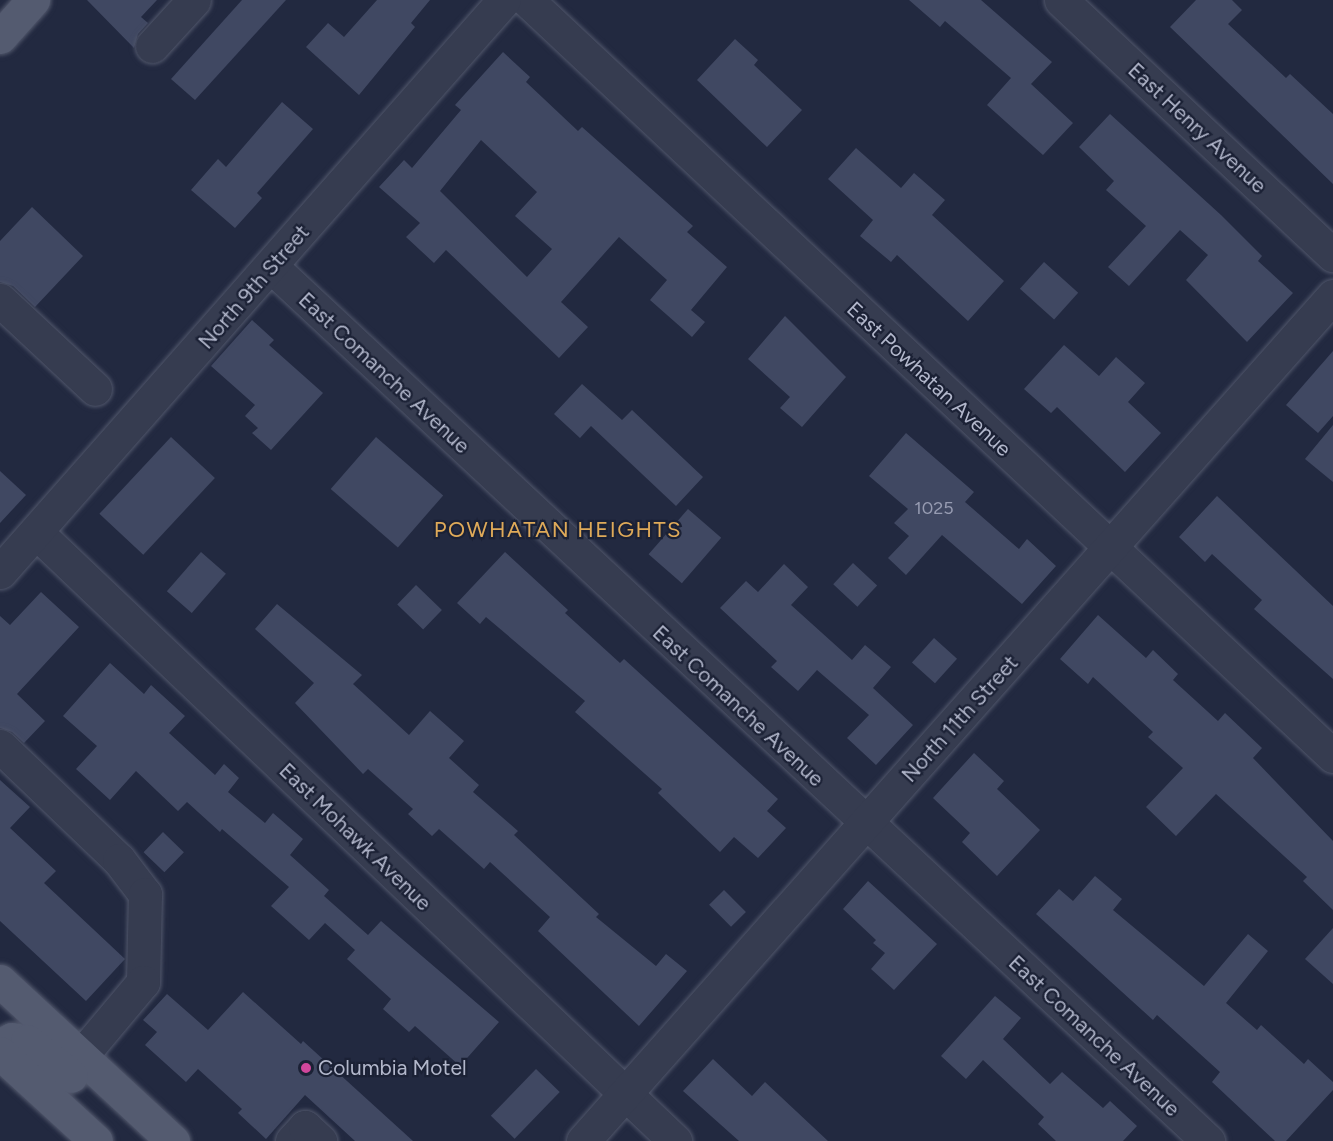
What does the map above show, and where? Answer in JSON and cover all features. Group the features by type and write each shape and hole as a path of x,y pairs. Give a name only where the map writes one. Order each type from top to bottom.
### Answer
{"main road":[{"path":"4,25 33,0"},
{"path":"0,981 173,1141"},
{"path":"0,1045 12,1039 27,1041 42,1050 133,1133 167,1141"},
{"path":"0,1053 96,1141"}],"street":[{"path":"152,46 194,0"},
{"name":"North 9th Street","path":"4,559 36,532 272,267 504,0"},
{"name":"East Powhatan Avenue","path":"527,0 1110,550 1333,756"},
{"name":"East Henry Avenue","path":"1061,0 1333,255"},
{"name":"East Comanche Avenue","path":"272,267 865,825 1208,1141"},
{"name":"North 11th Street","path":"583,1141 1110,550 1333,296"},
{"path":"0,300 95,389"},
{"name":"East Mohawk Avenue","path":"36,532 675,1141"},
{"path":"0,746 119,860 145,894 143,982 81,1056"},
{"path":"292,1141 305,1127 320,1141"}],"building":[{"path":"87,0 157,0 141,17 148,23 138,34 134,48"},
{"path":"242,0 286,0 195,100 171,79"},
{"path":"377,0 430,0 411,23 415,27 359,95 306,47 328,23 344,37"},
{"path":"909,0 981,0 1052,62 1031,84 1073,123 1043,155 987,105 1011,78 945,21 940,27"},
{"path":"1196,0 1232,0 1242,10 1228,24 1286,78 1290,74 1333,114 1333,184 1170,27"},
{"path":"735,39 758,60 754,65 802,110 767,147 697,80"},
{"path":"503,52 530,77 526,82 578,131 582,127 693,226 687,232 727,267 691,310 705,322 692,337 650,300 667,280 619,237 561,302 588,327 559,358 446,250 434,263 406,237 420,223 379,187 404,160 412,168 461,110 455,105","holes":["481,140 537,192 515,216 552,249 527,277 440,191"]},
{"path":"282,102 313,129 257,193 262,198 235,228 191,190 218,159 226,167"},
{"path":"1110,114 1221,215 1262,256 1258,261 1293,293 1247,342 1186,280 1208,255 1180,230 1129,286 1108,267 1146,226 1106,190 1114,181 1079,147"},
{"path":"856,148 901,188 914,173 945,200 932,215 1004,281 968,321 897,255 891,262 860,236 873,220 828,179"},
{"path":"32,207 83,256 35,307 13,286 0,282 0,241"},
{"path":"1044,262 1078,293 1054,320 1020,289"},
{"path":"785,316 846,377 802,427 780,408 790,397 748,359"},
{"path":"252,320 274,340 269,345 323,393 271,450 252,433 258,428 245,416 255,405 211,366"},
{"path":"1064,345 1099,376 1116,357 1145,383 1128,402 1161,433 1125,472 1057,407 1051,413 1024,389"},
{"path":"1333,351 1333,416 1318,433 1286,405"},
{"path":"582,384 622,420 632,410 703,477 676,506 591,426 580,438 554,414"},
{"path":"1333,425 1333,482 1305,459"},
{"path":"906,433 974,492 965,502 1019,549 1027,539 1056,566 1022,604 942,535 906,575 888,558 909,536 894,523 908,509 869,476"},
{"path":"171,437 215,478 143,555 99,514"},
{"path":"376,437 443,495 398,547 331,489"},
{"path":"0,471 26,495 0,523"},
{"path":"1217,496 1333,606 1333,679 1254,609 1262,600 1212,554 1205,562 1179,537"},
{"path":"688,509 721,538 682,583 649,554"},
{"path":"201,552 226,574 192,613 167,591"},
{"path":"505,552 568,610 565,613 620,663 624,659 778,799 767,811 786,828 758,858 734,837 720,852 658,793 662,789 575,712 585,701 486,617 480,624 457,603"},
{"path":"853,563 877,586 857,607 833,584"},
{"path":"784,564 808,587 791,605 852,660 865,645 891,667 873,688 913,725 876,765 847,738 869,715 817,670 798,691 771,667 777,661 720,608 746,581 758,592"},
{"path":"416,585 442,610 423,629 397,604"},
{"path":"41,592 79,627 17,694 45,721 24,743 12,732 0,728 0,616 10,625"},
{"path":"277,604 362,675 353,684 409,735 430,711 464,741 449,758 479,785 473,792 518,831 514,835 599,914 596,917 656,966 666,954 687,971 639,1026 538,931 550,917 490,862 484,869 439,829 432,836 408,814 413,809 368,769 363,774 295,703 314,683 255,629"},
{"path":"1098,615 1146,658 1153,650 1178,674 1173,680 1218,721 1225,713 1262,748 1253,758 1333,841 1333,910 1303,881 1307,877 1216,794 1176,836 1146,807 1183,768 1148,737 1153,732 1093,677 1088,684 1060,659"},
{"path":"934,638 957,659 935,683 912,663"},
{"path":"110,663 144,694 151,685 185,716 169,733 215,775 224,764 239,778 228,792 265,823 273,813 303,839 290,855 329,890 324,896 368,935 381,921 499,1022 460,1066 415,1026 409,1032 383,1009 391,999 347,959 355,950 325,923 309,940 271,906 289,887 222,829 220,832 187,802 178,811 136,771 110,800 76,769 97,746 63,716"},
{"path":"974,753 1004,781 997,789 1040,830 997,876 962,842 970,833 933,798"},
{"path":"0,780 30,807 10,828 56,871 44,883 125,959 86,1001 0,921"},
{"path":"163,832 184,852 164,872 144,852"},
{"path":"1095,876 1122,899 1113,910 1204,986 1248,934 1268,951 1226,1003 1257,1030 1261,1025 1304,1064 1308,1059 1333,1082 1333,1090 1286,1141 1275,1141 1212,1082 1220,1072 1157,1015 1153,1020 1036,914 1059,889 1073,901"},
{"path":"868,881 937,944 894,990 871,969 885,953 873,943 876,940 843,909"},
{"path":"724,890 746,912 731,927 709,905"},
{"path":"1333,928 1333,984 1305,959"},
{"path":"243,992 301,1044 303,1041 413,1141 355,1141 305,1095 266,1139 238,1113 242,1109 198,1069 186,1082 145,1045 157,1032 143,1020 167,994 208,1030"},
{"path":"995,996 1021,1018 1003,1039 1050,1084 1062,1072 1103,1108 1110,1101 1137,1126 1123,1141 1056,1141 1038,1124 1044,1117 983,1060 966,1079 941,1056"},
{"path":"713,1059 752,1096 765,1082 828,1141 739,1141 683,1091"},
{"path":"536,1069 560,1092 515,1139 491,1116"}],"place":[{"name":"Columbia Motel","path":"306,1068"}],"district":[{"name":"POWHATAN HEIGHTS","path":"558,530"}]}
